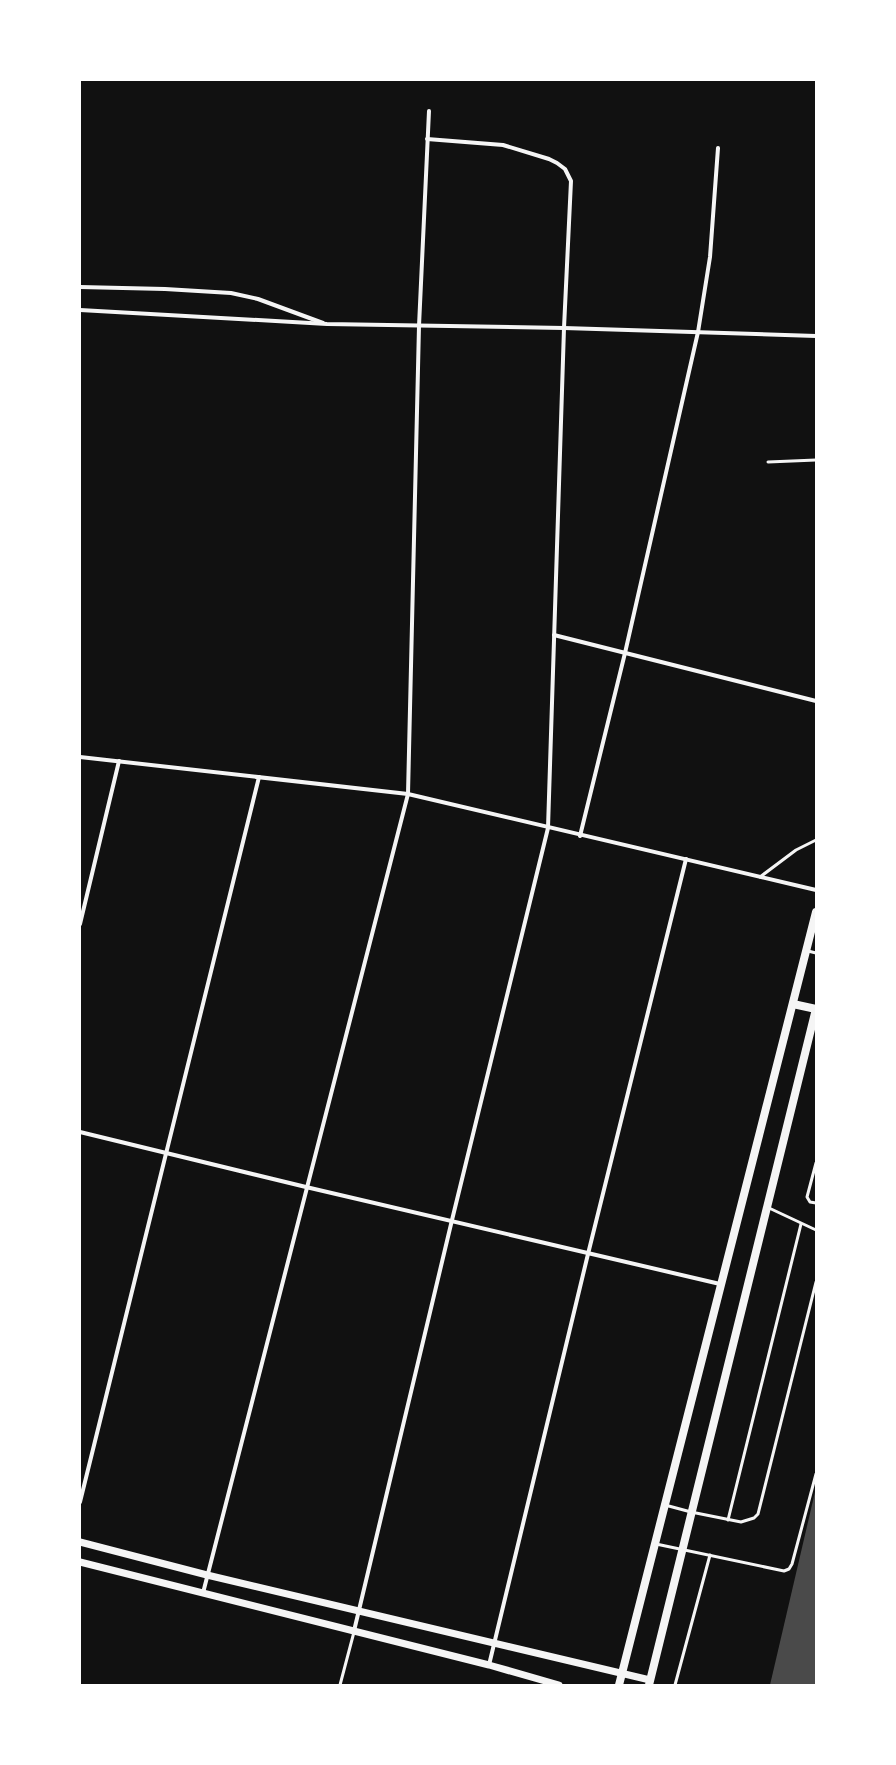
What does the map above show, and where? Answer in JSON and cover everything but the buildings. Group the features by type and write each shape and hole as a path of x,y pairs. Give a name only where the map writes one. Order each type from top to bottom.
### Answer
{"main road":[{"path":"619,1685 816,912"},
{"path":"649,1683 816,1009 793,1004"}],"street":[{"path":"203,1594 306,1187 408,794 419,326 429,110"},
{"path":"354,1632 452,1220 548,828 564,328 571,181 564,169 557,163 549,159 502,145 427,139"},
{"path":"580,836 625,653 698,332 710,257 718,148"},
{"path":"80,287 165,289 245,295 327,324"},
{"path":"80,310 327,324 564,328 816,336"},
{"path":"554,635 816,701"},
{"path":"80,757 408,794 580,836 686,859 816,890"},
{"path":"80,924 119,761"},
{"path":"80,1502 259,776"},
{"path":"489,1665 588,1254 686,859"},
{"path":"80,1132 306,1187 452,1220 588,1254 720,1284"},
{"path":"80,1542 207,1576 494,1643 622,1674 649,1683"},
{"path":"80,1562 489,1665 559,1685"}],"lane":[{"path":"768,462 816,460"},
{"path":"760,877 796,850 816,840"},
{"path":"806,950 816,953"},
{"path":"816,1163 807,1197 810,1202 816,1203"},
{"path":"767,1208 816,1230"},
{"path":"728,1520 801,1224"},
{"path":"664,1505 741,1522 747,1521 758,1514 816,1282"},
{"path":"655,1543 784,1571 789,1569 792,1564 816,1474"},
{"path":"675,1685 710,1555"},
{"path":"340,1685 354,1632"}]}
